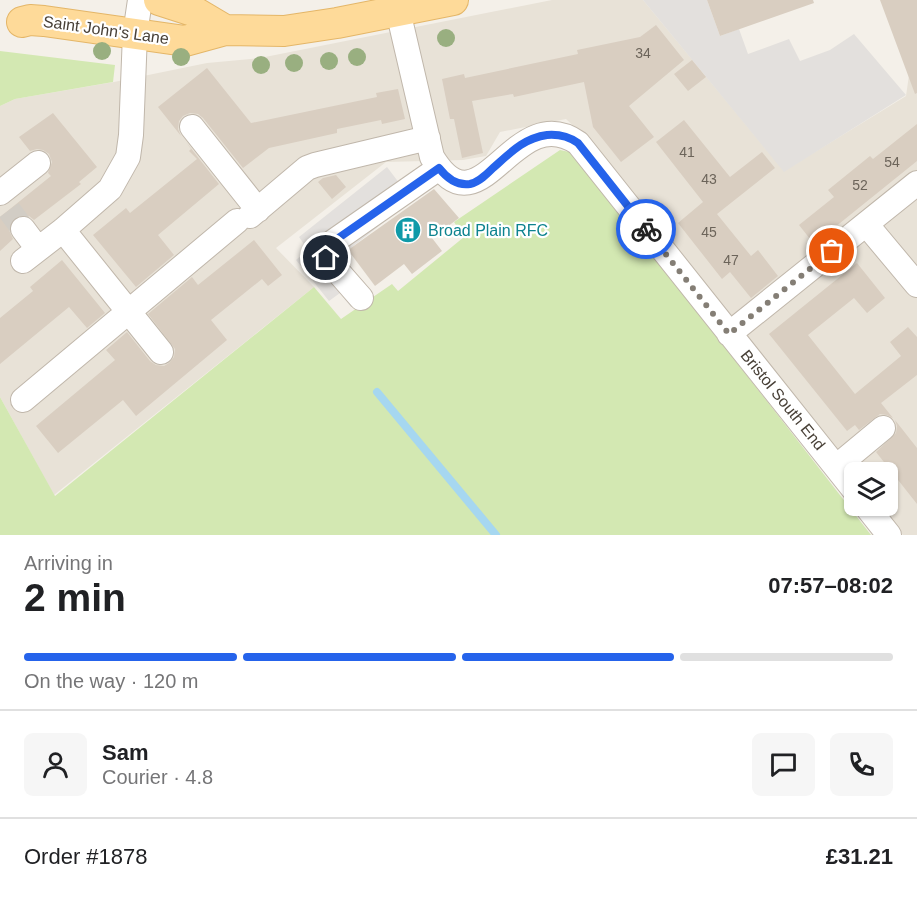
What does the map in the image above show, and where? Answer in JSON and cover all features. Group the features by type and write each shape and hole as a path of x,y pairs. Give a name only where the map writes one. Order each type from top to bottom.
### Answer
{"main road":[{"path":"11,23 32,16 43,0"},
{"name":"Saint John's Lane","path":"159,0 194,11 225,30"},
{"name":"Saint John's Lane","path":"11,23 30,20 44,21 185,41 225,30 284,32 453,0"}],"street":[{"path":"23,229 31,255 110,189 128,157 135,34 140,0"},
{"path":"360,298 326,258 327,246 439,168 432,157 398,11"},
{"path":"192,127 248,216"},
{"name":"Bristol South End","path":"439,168 446,177 458,183 470,184 483,178 524,142 538,136 556,134 578,143 844,477"},
{"path":"23,400 129,311 307,168 428,138"},
{"path":"3,201 38,163"},
{"name":"Bristol South End","path":"729,334 917,183"},
{"path":"866,224 917,285"},
{"path":"63,230 161,352"},
{"name":"Bristol South End","path":"836,467 883,428"},
{"path":"874,516 889,535"}],"shaded area":[{"path":"552,0 643,0 784,171 906,96 909,75 917,72 917,535 903,535 887,516 898,516 898,462 847,462 584,136 566,119 500,132 486,156 463,160 386,162 276,248 314,287 54,495 0,397 0,106 15,99 207,63 260,58"},
{"path":"643,0 707,0 720,36 739,29 748,54 789,39 800,61 830,50 854,34 906,95 784,172"},
{"path":"387,167 403,188 431,185 342,255 371,293 351,307 340,293 329,301 296,260 308,250 299,237"}],"green space":[{"path":"0,51 115,65 113,82 15,99 0,106"},
{"path":"560,150 574,153 844,500 844,516 856,516 871,535 0,535 0,397 55,496 314,287 341,319 392,284 398,291 464,237 454,222"}],"building":[{"path":"707,0 813,0 814,3 720,36"},
{"path":"880,0 917,0 917,93 915,94"},
{"path":"656,25 684,60 629,106 654,137 621,162 593,127 584,82 514,97 513,94 472,101 483,153 462,158 454,119 450,119 442,79 464,74 465,78 578,54 577,50 640,37"},
{"path":"692,60 706,77 688,91 674,74"},
{"path":"207,68 251,123 377,97 376,93 398,89 405,119 382,124 381,120 337,129 337,133 269,148 243,168 198,114 190,113 179,121 178,129 181,136 158,107"},
{"path":"53,113 97,167 79,182 81,184 34,220 22,215 14,218 9,230 13,239 0,251 0,217 51,176 48,173 52,162 49,154 37,149 30,151 19,137"},
{"path":"684,120 730,177 762,152 775,168 717,214 751,256 758,250 778,276 751,298 730,272 722,279 678,223 703,202 656,142"},
{"path":"917,124 917,161 814,244 799,225 834,197 828,190 870,156 873,159"},
{"path":"186,142 219,184 158,235 174,255 136,287 93,235 126,208 130,213 197,159 189,151 191,149"},
{"path":"336,175 346,187 332,199 318,182 323,178"},
{"name":"Broad Plain RFC","path":"434,189 459,218 432,238 442,251 412,274 404,264 375,286 348,250"},
{"path":"254,240 282,275 268,286 262,279 211,320 227,340 136,416 123,400 58,453 36,426 115,360 106,350 127,332 150,361 164,366 169,363 174,357 175,349 148,314 192,277 198,285"},
{"path":"62,260 105,313 87,328 69,307 0,364 0,318 33,291 30,287"},
{"path":"857,263 885,298 867,313 854,298 808,335 855,394 901,356 890,342 908,327 917,337 917,375 881,403 893,418 880,414 859,430 855,425 847,431 769,334"},
{"path":"895,420 917,448 917,504 898,480 898,462 884,462 876,452 896,433"}],"waterway":[{"path":"377,392 496,535"}],"tunnel":[{"path":"9,210 23,229"}],"way so far":[{"path":"646,229 729,334 832,251"}],"place":[{"name":"Broad Plain RFC","path":"408,230"}],"route":[{"path":"326,258 327,246 439,168 446,177 458,183 470,184 483,178 524,142 538,136 556,134 578,143 646,229"}]}
